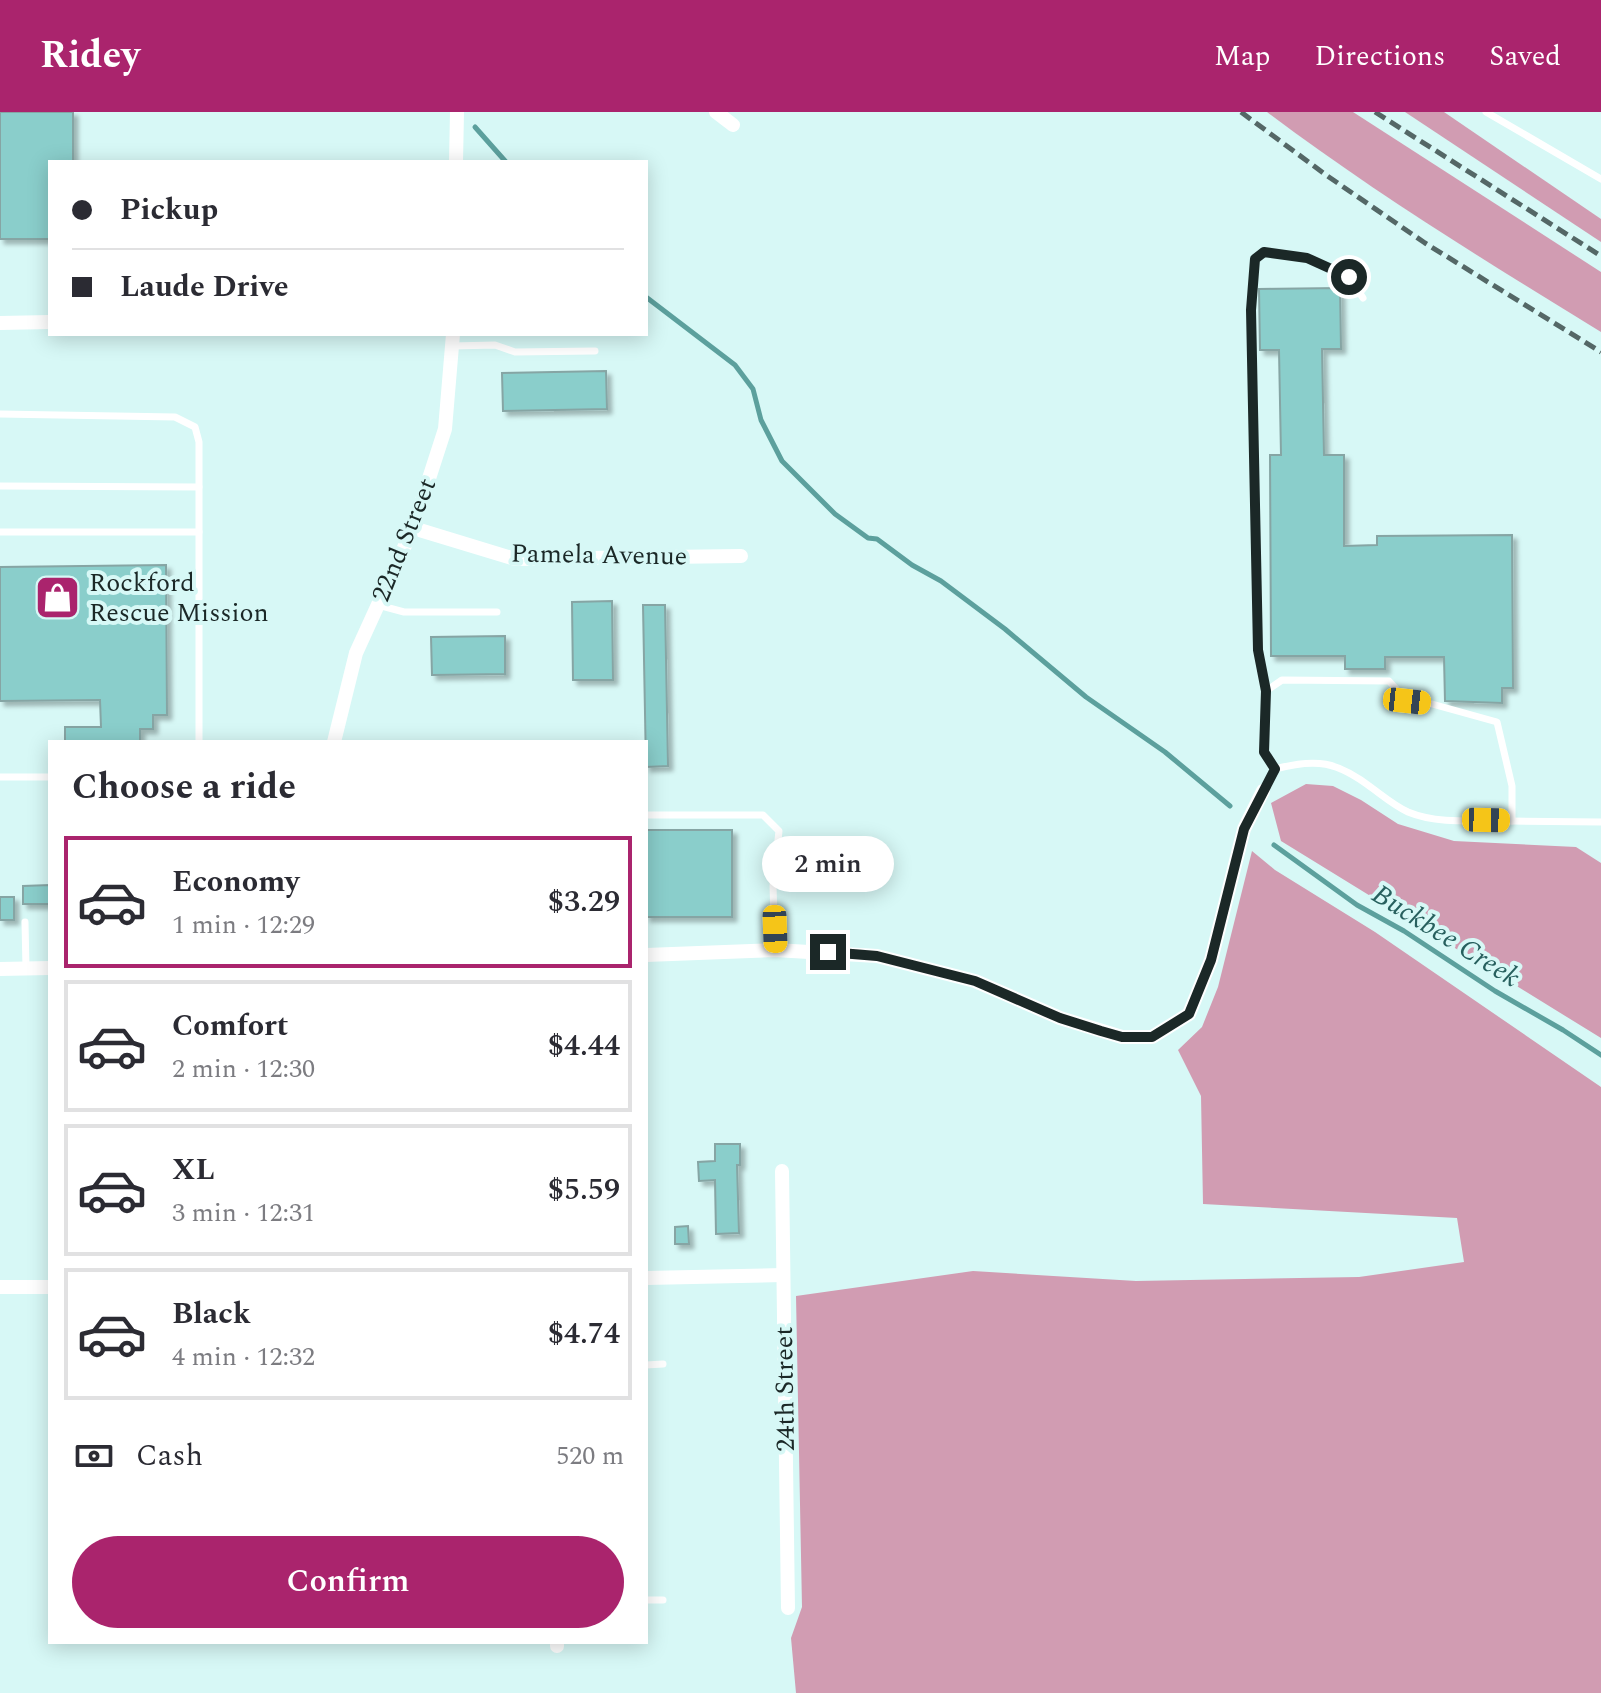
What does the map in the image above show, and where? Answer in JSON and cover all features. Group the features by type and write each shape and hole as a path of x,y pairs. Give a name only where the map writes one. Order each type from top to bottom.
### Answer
{"street":[{"path":"456,160 457,112"},
{"path":"716,112 733,125"},
{"path":"0,323 48,322"},
{"name":"22nd Street","path":"334,740 356,653 413,528 445,429 453,340"},
{"name":"Pamela Avenue","path":"413,528 515,559 741,556"},
{"path":"648,955 775,950 877,956 975,981 1060,1018 1122,1037 1152,1037 1189,1014 1211,960 1244,829 1263,791"},
{"path":"0,969 48,968"},
{"name":"24th Street","path":"782,1171 788,1608"},
{"path":"648,1278 783,1275"},
{"path":"0,1287 48,1287"}],"lane":[{"path":"1486,112 1601,179"},
{"path":"1275,769 1264,752 1266,691 1257,634 1251,310 1255,259 1264,252 1307,258 1349,277 1363,298"},
{"path":"453,340 495,345 515,352 595,351"},
{"path":"0,414 175,417 195,427 199,442 199,740"},
{"path":"0,486 199,487"},
{"path":"0,532 199,532"},
{"path":"378,605 404,612 497,612"},
{"path":"1266,691 1282,680 1389,681 1407,701 1432,704 1497,722 1512,786 1512,821"},
{"path":"1263,791 1275,769 1303,761 1331,764 1360,778 1408,812 1435,819 1601,822"},
{"path":"0,777 48,777"},
{"path":"648,815 763,815 779,831 773,886 775,950"},
{"path":"25,922 26,969"},
{"path":"648,1365 663,1364"},
{"path":"648,1600 663,1600"}],"shaded area":[{"path":"1267,112 1353,112 1601,272 1601,332 1389,198"},
{"path":"1405,112 1444,112 1601,219 1601,242"},
{"path":"1306,784 1333,786 1398,824 1454,841 1576,847 1601,863 1601,1038 1281,841 1271,803"},
{"path":"1252,851 1275,870 1375,932 1601,1087 1601,1693 796,1693 791,1638 802,1607 796,1296 973,1271 1136,1281 1359,1277 1464,1262 1457,1218 1203,1204 1201,1096 1178,1050 1202,1027 1218,987"}],"building":[{"path":"0,112 73,112 73,160 48,160 48,239 0,239"},
{"path":"1340,288 1341,349 1322,349 1324,455 1344,455 1344,546 1377,545 1377,536 1512,535 1513,688 1502,688 1502,703 1445,701 1444,657 1385,657 1385,669 1345,669 1345,656 1271,656 1270,455 1281,455 1279,350 1260,350 1259,289"},
{"path":"606,371 607,409 503,411 502,373"},
{"path":"166,565 167,715 153,715 153,729 140,729 140,740 65,740 65,727 101,727 100,700 0,701 0,567"},
{"path":"612,601 613,680 573,680 572,602"},
{"path":"643,605 665,605 668,766 648,767 648,740 646,740"},
{"path":"505,636 505,674 432,675 431,637"},
{"path":"648,830 732,830 732,917 648,917"},
{"path":"48,885 48,904 23,904 23,886"},
{"path":"0,897 14,897 14,920 0,920"},
{"path":"715,1144 740,1144 740,1165 737,1165 739,1233 716,1234 715,1180 699,1181 698,1162 715,1161"},
{"path":"688,1226 689,1244 675,1244 675,1227"}],"waterway":[{"path":"475,127 504,160"},
{"path":"648,299 735,365 753,389 761,420 782,461 835,514 868,538 877,539 912,565 941,581 1005,629 1086,697 1165,752 1230,806"},
{"name":"Buckbee Creek","path":"1274,845 1357,905 1404,931 1601,1055"}],"railway":[{"path":"1241,112 1425,243 1601,352"},
{"path":"1375,112 1601,256"}],"place":[{"name":"Rockford Rescue Mission","path":"58,598"}],"route":[{"path":"828,952 877,956 975,981 1060,1018 1122,1037 1152,1037 1189,1014 1211,960 1244,829 1275,769 1264,752 1266,691 1258,650 1251,310 1255,259 1264,252 1307,258 1349,277"}]}
